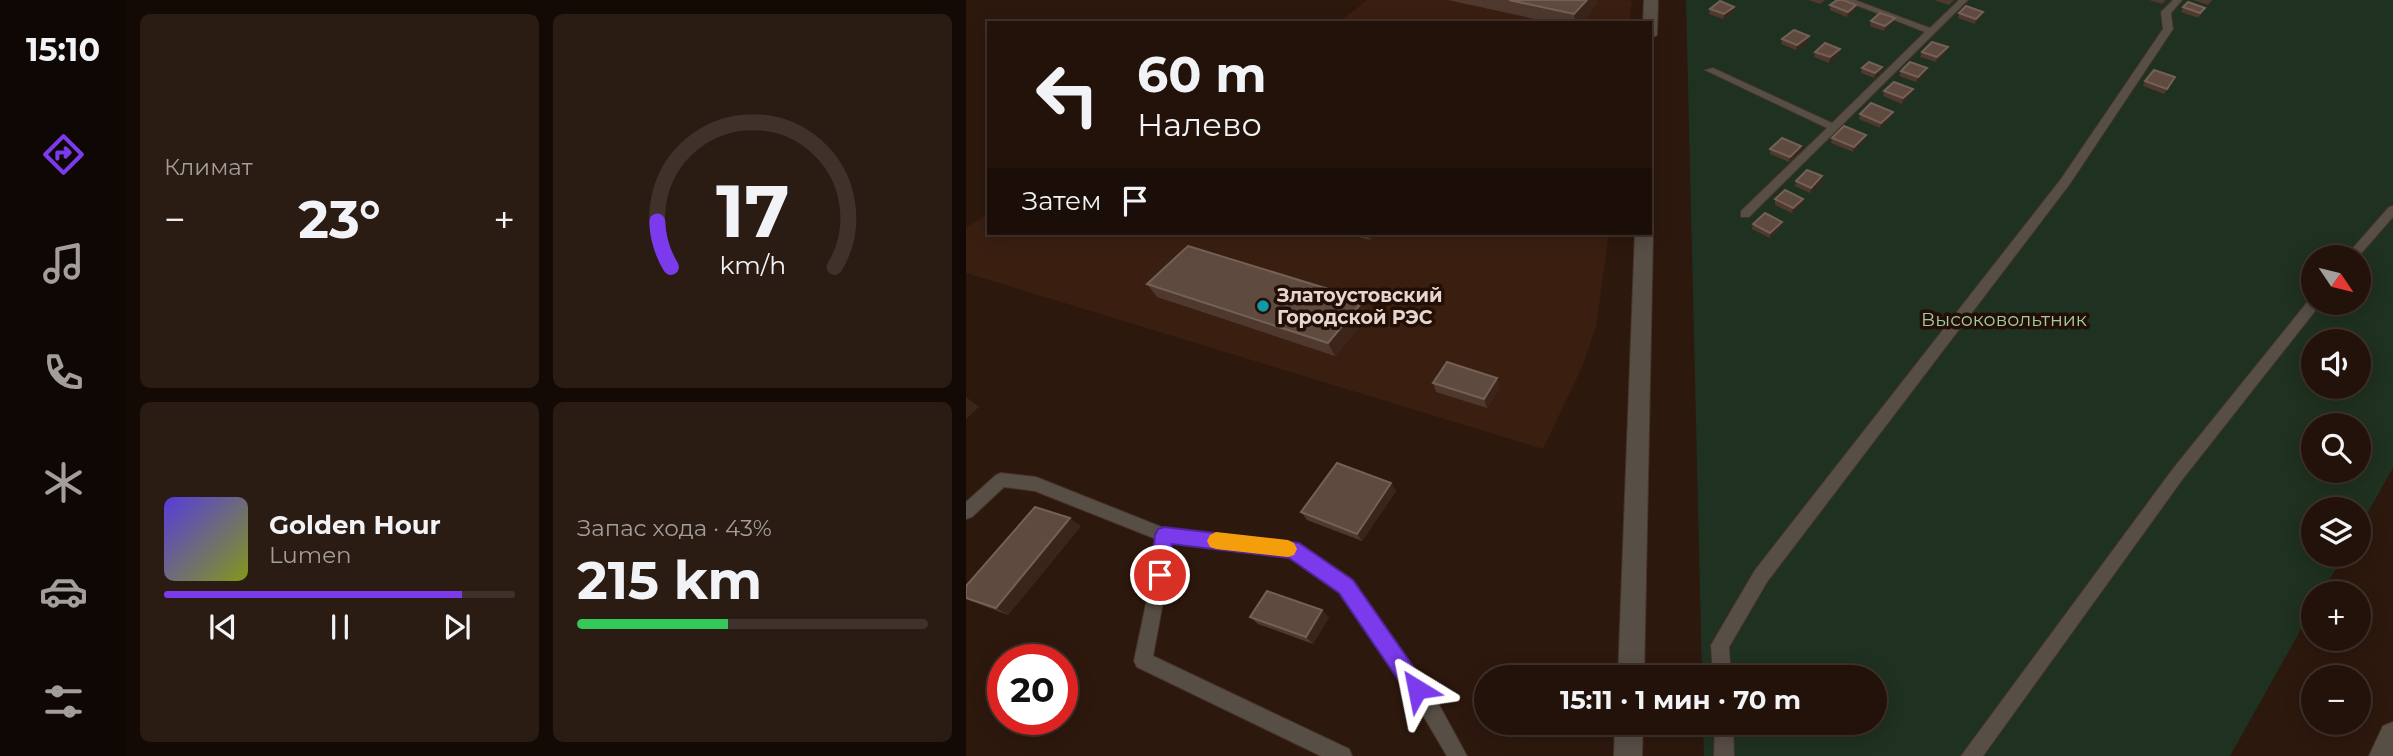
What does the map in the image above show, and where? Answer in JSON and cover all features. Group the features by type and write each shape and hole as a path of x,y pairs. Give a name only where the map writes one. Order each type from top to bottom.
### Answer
{"street":[{"path":"1650,21 1651,0"},
{"path":"1631,665 1644,235"},
{"path":"1628,756 1629,735"},
{"path":"2383,756 2393,736"}],"lane":[{"path":"1847,0 1930,32"},
{"path":"1745,214 1964,0"},
{"path":"1721,665 1720,645 1761,576 2065,182 2168,29 2166,12 2178,0"},
{"path":"1710,70 1833,127"},
{"path":"2362,245 2393,210"},
{"path":"1971,756 2177,475 2304,315"},
{"path":"966,512 1000,480 1037,484 1164,535 1293,549 1346,586 1432,710 1457,756"},
{"path":"1164,535 1160,575 1143,661 1342,756"},
{"path":"1724,735 1724,756"}],"shaded area":[{"path":"1367,0 1632,1 1629,21 1341,21"},
{"path":"987,214 987,235 1609,235 1596,327 1582,367 1543,449 966,273 966,228"}],"green space":[{"name":"Высоковольтник","path":"1686,0 2393,0 2393,468 2371,507 2371,497 2301,497 2301,567 2337,567 2329,581 2301,581 2301,629 2230,756 1704,756 1703,735 1887,735 1887,665 1702,665"}],"building":[{"path":"1509,0 1587,0 1574,14"},
{"path":"1837,0 1856,5 1848,12 1830,5"},
{"path":"1720,1 1734,7 1724,14 1710,9"},
{"path":"2188,2 2205,8 2200,13 2183,7"},
{"path":"1966,6 1983,12 1976,19 1959,13"},
{"path":"1880,13 1895,18 1885,26 1871,21"},
{"path":"1794,30 1809,36 1797,45 1782,39"},
{"path":"1932,42 1948,47 1937,57 1922,52"},
{"path":"1825,43 1840,49 1830,57 1815,52"},
{"path":"1869,62 1882,67 1875,73 1862,68"},
{"path":"1910,62 1927,68 1918,77 1901,71"},
{"path":"2154,70 2175,77 2167,89 2145,81"},
{"path":"1894,82 1913,89 1903,98 1884,91"},
{"path":"1871,103 1893,112 1881,123 1860,114"},
{"path":"1844,126 1866,135 1854,147 1832,138"},
{"path":"1782,138 1801,146 1790,157 1770,149"},
{"path":"1807,170 1822,176 1811,188 1796,181"},
{"path":"1785,190 1803,199 1793,208 1775,199"},
{"path":"1765,213 1782,222 1770,233 1753,224"},
{"name":"Златоустовский Городской РЭС","path":"1188,246 1364,300 1328,343 1147,284"},
{"path":"1447,362 1497,378 1484,399 1433,383"},
{"path":"1337,463 1391,483 1357,534 1301,512"},
{"path":"1035,507 1070,518 996,608 966,598 966,586"},
{"path":"1267,591 1322,610 1306,637 1250,617"}],"slow traffic":[{"path":"1216,541 1288,549"}],"place":[{"name":"Златоустовский Городской РЭС","path":"1263,306"}],"route":[{"path":"1160,575 1164,535 1293,549 1346,586 1417,689"}]}
